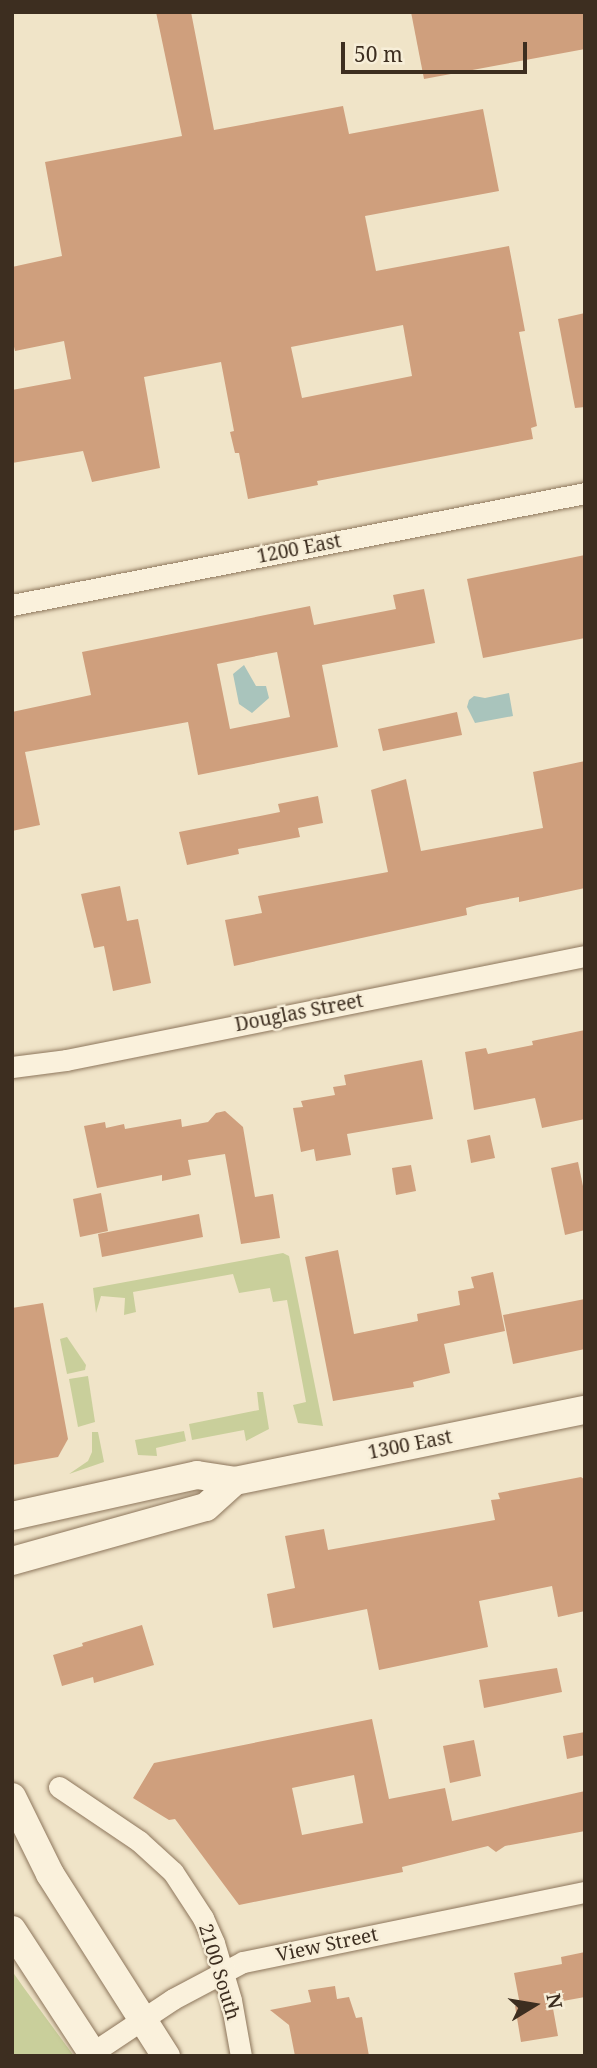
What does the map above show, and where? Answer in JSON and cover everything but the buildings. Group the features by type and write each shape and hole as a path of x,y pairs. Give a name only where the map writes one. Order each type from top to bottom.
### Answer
{"main road":[{"name":"1300 East","path":"12,1516 197,1475 235,1481 585,1410"},
{"path":"12,1561 206,1507 235,1481"},
{"path":"12,1797 50,1874 166,2056"},
{"path":"12,1930 93,2054"}],"street":[{"name":"1200 East","path":"12,606 585,493"},
{"name":"Douglas Street","path":"12,1067 66,1060 585,956"},
{"name":"2100 South","path":"59,1787 139,1841 173,1872 203,1917 223,1970 241,2056"},
{"name":"View Street","path":"93,2054 223,1970 243,1962 585,1892"}],"green space":[{"path":"283,1253 289,1256 323,1426 298,1423 293,1405 306,1402 287,1300 273,1302 270,1288 239,1293 233,1274 133,1292 136,1312 124,1315 125,1298 101,1296 96,1313 93,1288"},
{"path":"67,1337 86,1365 85,1370 67,1374 60,1339"},
{"path":"88,1376 95,1422 78,1427 69,1379"},
{"path":"257,1392 263,1392 269,1429 246,1441 244,1430 192,1440 189,1424 259,1410"},
{"path":"184,1431 186,1441 156,1448 157,1456 138,1455 135,1440"},
{"path":"92,1432 98,1432 104,1462 69,1474 88,1461 92,1452"},
{"path":"12,1971 24,1988 74,2056 12,2056"}],"water":[{"path":"244,665 256,686 266,686 269,698 252,713 239,704 233,674"},
{"path":"509,693 513,716 475,723 467,707 469,700 474,696 485,698"}]}
